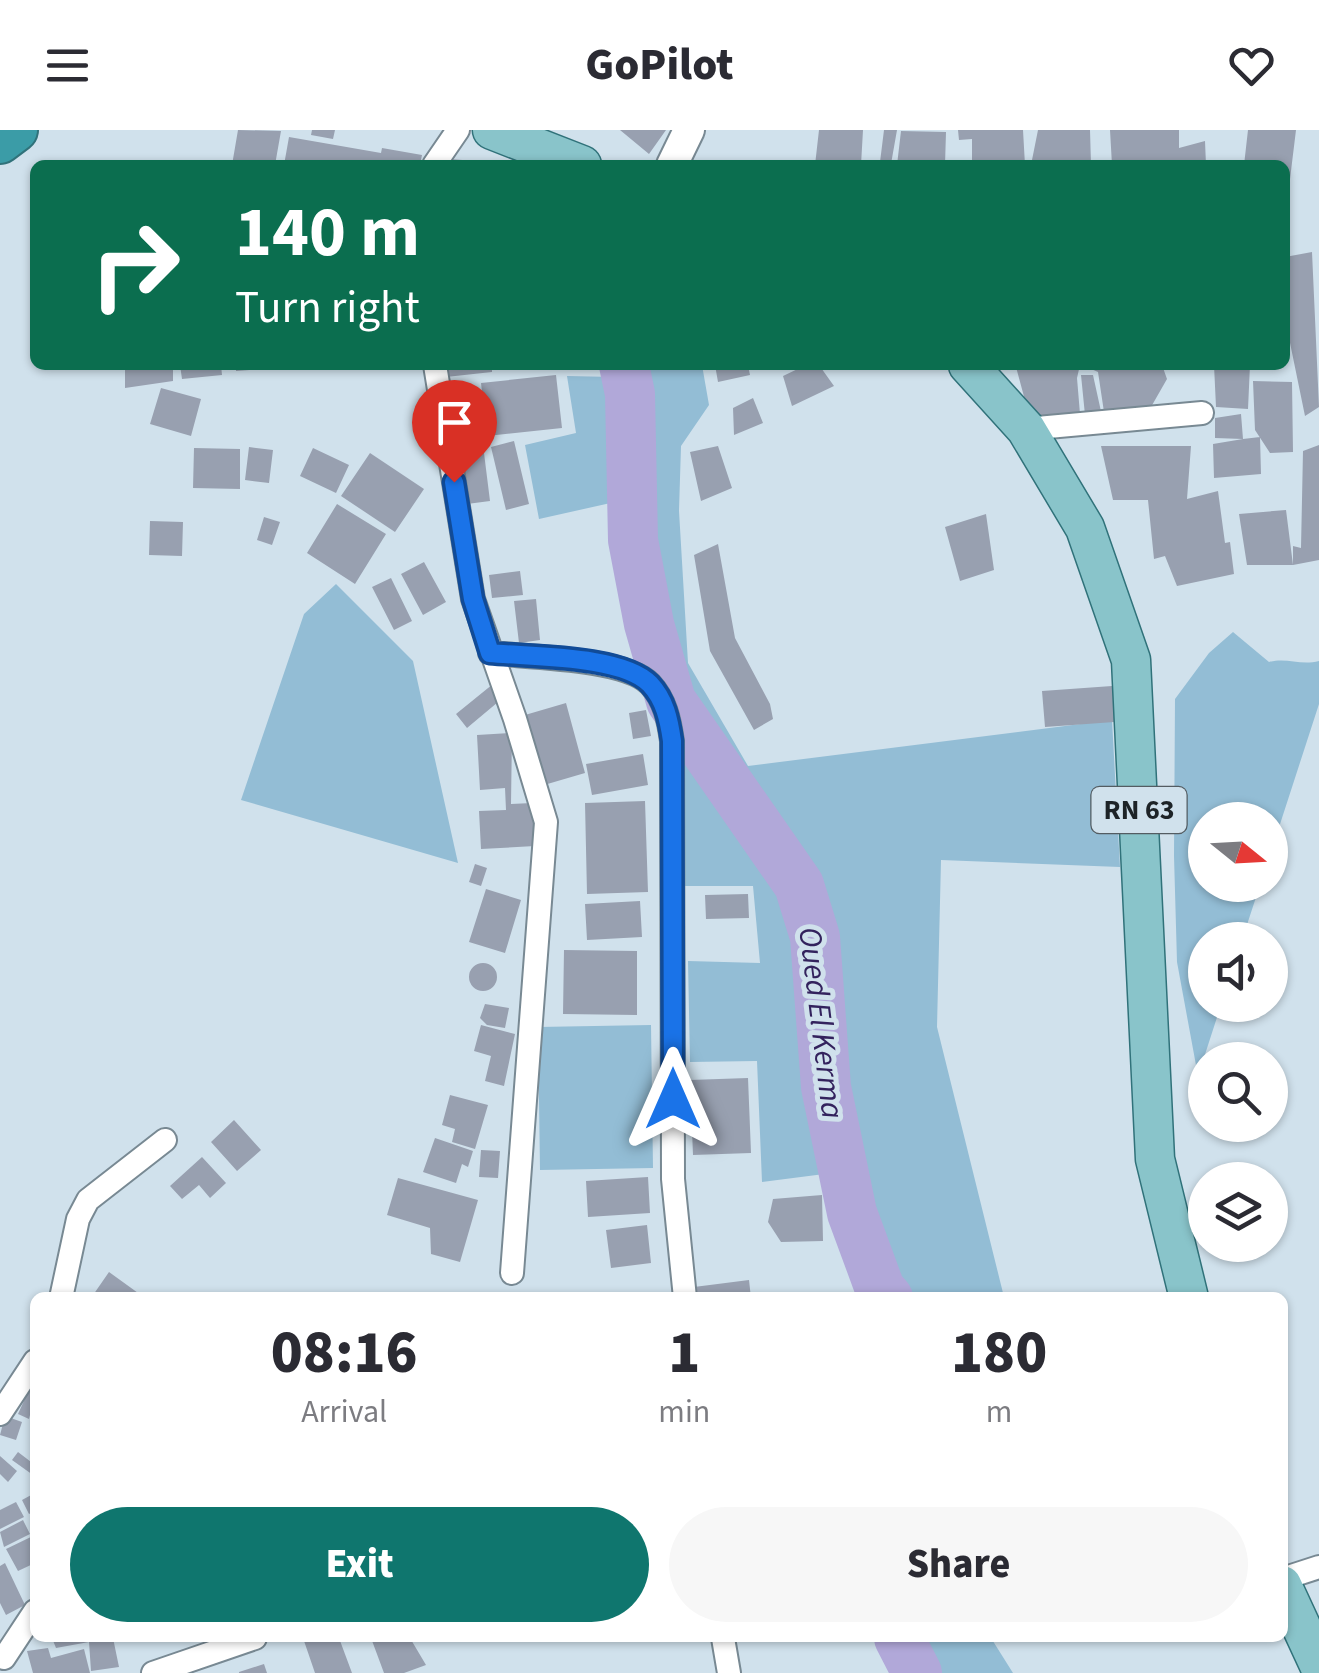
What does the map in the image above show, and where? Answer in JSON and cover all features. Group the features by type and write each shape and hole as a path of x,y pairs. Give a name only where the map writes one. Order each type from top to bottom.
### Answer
{"highway":[{"path":"0,141 15,130"}],"main road":[{"path":"506,137 568,160"},
{"name":"RN 63","path":"973,370 1026,429 1085,528 1131,660 1156,1159 1188,1292"},
{"path":"1288,1595 1319,1665"}],"street":[{"path":"437,160 458,130"},
{"path":"674,160 689,130"},
{"path":"436,370 473,599 546,822 512,1273"},
{"path":"1026,429 1202,413"},
{"path":"490,653 590,662 634,672 649,684 668,715 672,741 673,1179 684,1292"},
{"path":"62,1292 78,1219 88,1200 165,1140"},
{"path":"0,1414 30,1369"},
{"path":"1288,1579 1319,1566"},
{"path":"3,1660 30,1619"},
{"path":"153,1673 243,1642"},
{"path":"724,1642 729,1673"}],"shaded area":[{"path":"636,370 703,370 709,405 681,446 679,511 688,663 748,766 1112,720 1120,867 941,860 937,1027 1003,1292 880,1289 852,1213 826,1087 815,937 799,885 671,701 645,530"},
{"path":"567,376 614,377 620,404 624,500 539,519 525,445 576,433"},
{"path":"336,584 413,661 458,863 241,800 304,614"},
{"path":"1233,632 1269,662 1319,661 1319,704 1287,802 1188,802 1188,902 1254,902 1248,922 1188,922 1188,1022 1177,962 1175,699 1209,653"},
{"path":"679,729 786,885 805,936 818,1089 832,1173 762,1182 757,1061 690,1062 688,961 760,963 753,886 684,886"},
{"path":"1188,1022 1215,1022 1209,1042 1192,1042"},
{"path":"651,1025 653,1168 540,1170 538,1027"},
{"path":"901,1642 994,1642 1013,1673 917,1673"}],"building":[{"path":"238,130 281,131 276,160 233,160"},
{"path":"312,130 335,130 333,139 311,135"},
{"path":"620,130 666,130 649,154"},
{"path":"819,130 863,130 861,160 816,160"},
{"path":"884,130 897,130 892,160 880,160"},
{"path":"958,130 1023,130 1025,160 972,160 972,139 959,140"},
{"path":"1038,130 1090,130 1091,160 1032,160"},
{"path":"1110,130 1179,130 1179,148 1205,141 1206,160 1112,160"},
{"path":"1248,130 1296,130 1290,179 1290,160 1245,160"},
{"path":"901,131 946,132 945,160 898,160"},
{"path":"289,137 381,153 382,148 422,155 421,160 285,160"},
{"path":"1312,252 1319,407 1305,416 1290,343 1290,256"},
{"path":"125,370 173,370 173,381 125,388"},
{"path":"181,370 222,370 222,375 182,379"},
{"path":"445,370 492,370 492,372 446,377"},
{"path":"716,370 749,370 750,375 718,382"},
{"path":"796,370 823,370 834,386 792,406 783,376"},
{"path":"1017,370 1079,370 1080,414 1051,420 1029,415"},
{"path":"1094,370 1164,370 1167,379 1147,414 1104,412 1098,372"},
{"path":"1214,370 1250,370 1248,409 1216,407"},
{"path":"556,375 562,428 487,436 481,383"},
{"path":"1081,375 1093,375 1102,416 1085,415"},
{"path":"1253,381 1292,382 1293,452 1270,453 1255,430"},
{"path":"161,388 201,399 191,436 150,424"},
{"path":"753,398 763,423 734,435 733,408"},
{"path":"1241,414 1243,439 1215,438 1215,418"},
{"path":"1260,437 1261,474 1214,478 1213,444"},
{"path":"514,441 529,504 506,510 491,447"},
{"path":"483,445 490,501 467,504 460,448"},
{"path":"1319,445 1319,560 1293,565 1293,546 1301,548 1303,451"},
{"path":"718,446 732,488 701,501 690,452"},
{"path":"1101,446 1191,446 1187,499 1218,491 1234,574 1177,586 1165,556 1154,559 1148,500 1113,500"},
{"path":"249,447 273,450 269,483 245,480"},
{"path":"194,448 240,449 240,489 193,488"},
{"path":"313,448 349,465 336,493 300,476"},
{"path":"370,453 424,489 395,532 341,496"},
{"path":"337,504 386,534 355,584 307,553"},
{"path":"1286,510 1293,565 1247,565 1239,514"},
{"path":"986,514 994,570 960,581 945,527"},
{"path":"264,517 280,522 272,545 257,540"},
{"path":"150,521 183,522 182,556 149,555"},
{"path":"718,544 735,638 770,704 773,719 754,730 710,651 694,555"},
{"path":"424,562 446,602 423,615 401,574"},
{"path":"520,571 523,595 492,598 489,575"},
{"path":"391,578 412,621 394,630 372,587"},
{"path":"536,599 540,640 519,643 514,601"},
{"path":"493,684 504,697 467,728 456,714"},
{"path":"1126,685 1128,721 1045,727 1042,691"},
{"path":"566,703 585,773 544,785 525,715"},
{"path":"646,710 651,736 633,739 629,713"},
{"path":"512,733 511,804 532,803 535,846 481,849 479,811 506,810 505,788 480,790 477,735"},
{"path":"643,754 648,785 592,795 586,764"},
{"path":"645,801 648,892 587,894 585,803"},
{"path":"475,864 487,868 481,886 469,882"},
{"path":"486,889 521,900 505,953 469,942"},
{"path":"748,894 749,918 706,919 705,895"},
{"path":"640,901 642,937 587,940 585,904"},
{"path":"564,950 637,951 637,1015 563,1014"},
{"path":"483,963 493,967 497,977 493,987 483,991 473,987 469,977 473,967"},
{"path":"485,1004 509,1008 505,1028 487,1025 480,1018"},
{"path":"481,1025 515,1034 504,1086 485,1081 491,1056 474,1051"},
{"path":"748,1078 751,1153 693,1155 690,1080"},
{"path":"450,1095 488,1105 475,1149 452,1142 455,1129 442,1125"},
{"path":"234,1120 261,1150 237,1171 211,1142"},
{"path":"435,1138 473,1151 468,1167 462,1164 456,1183 423,1172"},
{"path":"481,1150 500,1151 498,1178 479,1177"},
{"path":"202,1157 226,1183 210,1198 199,1185 182,1199 170,1186"},
{"path":"648,1177 650,1213 588,1217 586,1181"},
{"path":"398,1178 478,1200 460,1262 431,1254 430,1228 387,1215"},
{"path":"822,1195 823,1241 781,1242 768,1222 773,1199"},
{"path":"647,1225 651,1263 611,1268 606,1230"},
{"path":"109,1272 137,1292 95,1292"},
{"path":"749,1280 750,1292 695,1292 694,1287"},
{"path":"28,1392 30,1393 29,1419 18,1414"},
{"path":"5,1416 22,1422 16,1440 0,1435"},
{"path":"18,1452 30,1461 30,1473 12,1460"},
{"path":"0,1456 17,1471 8,1482 0,1474"},
{"path":"30,1496 30,1514 29,1514 22,1500"},
{"path":"16,1502 24,1517 0,1529 0,1510"},
{"path":"23,1520 30,1534 4,1547 0,1532"},
{"path":"30,1537 30,1565 18,1571 6,1549"},
{"path":"5,1563 25,1605 6,1615 0,1603 0,1566"},
{"path":"54,1642 89,1642 56,1648"},
{"path":"89,1642 114,1642 119,1667 91,1671"},
{"path":"304,1642 340,1642 352,1673 315,1673"},
{"path":"372,1642 412,1642 426,1665 404,1673 384,1673"},
{"path":"48,1648 51,1658 84,1649 90,1673 33,1673 27,1651"},
{"path":"264,1664 267,1673 239,1673 239,1672"}],"waterway":[{"name":"Oued El Kerma","path":"625,370 630,394 633,540 649,624 671,701 799,885 815,937 826,1087 852,1213 883,1292"},
{"name":"Oued El Kerma","path":"901,1642 917,1673"}],"route":[{"path":"454,482 473,599 490,653 590,662 634,672 649,684 668,715 672,741 673,1099"}]}
